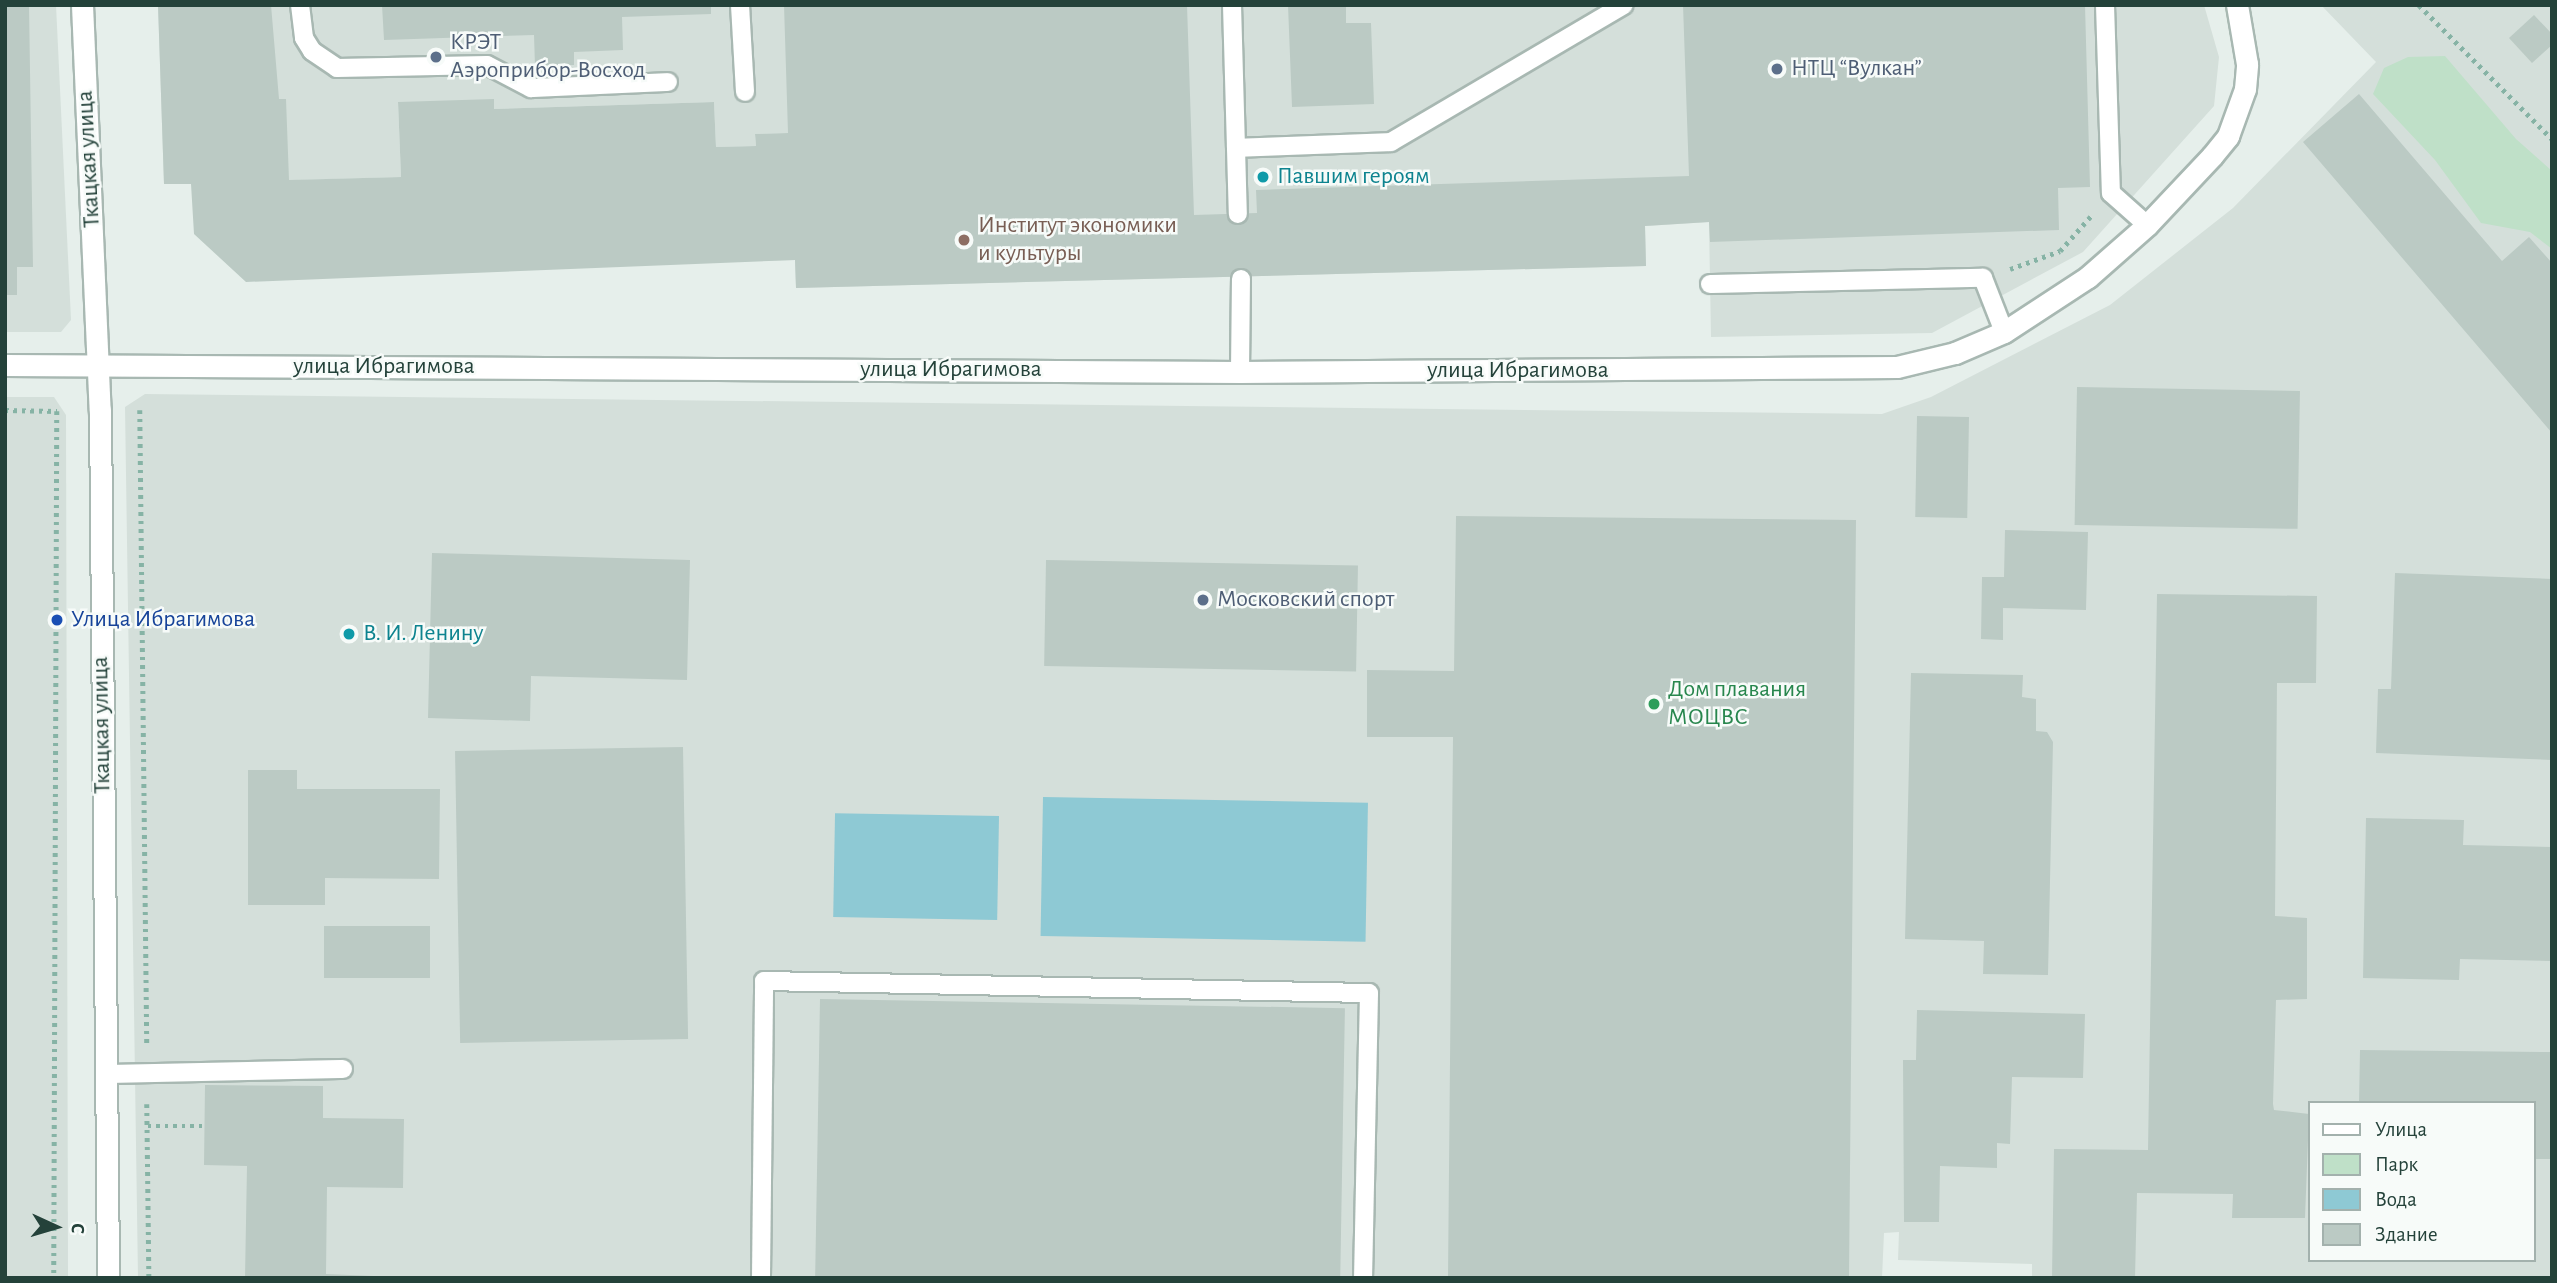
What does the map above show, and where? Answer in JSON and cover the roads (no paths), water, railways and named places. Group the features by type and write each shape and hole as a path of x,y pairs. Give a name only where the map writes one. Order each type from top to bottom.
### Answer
{"street":[{"name":"Ткацкая улица","path":"82,5 97,365 108,1278"},
{"name":"улица Ибрагимова","path":"5,365 1240,372 1897,367 1955,353 2004,332 2088,277 2147,225 2212,156 2238,113 2247,64 2237,5"}],"lane":[{"path":"300,5 308,44 323,61 337,68 487,65 531,88 668,82"},
{"path":"740,5 745,92"},
{"path":"1232,5 1238,214"},
{"path":"1237,148 1391,142 1623,5"},
{"path":"2105,5 2111,193 2147,225"},
{"path":"1710,285 1983,278 2004,332"},
{"path":"1240,372 1241,279"},
{"path":"761,1278 764,981 1369,993 1363,1278"},
{"path":"106,1074 343,1069"}],"water":[{"path":"1043,797 1368,803 1366,942 1041,936"},
{"path":"835,813 999,816 997,920 833,917"}],"place":[{"name":"КРЭТ Аэроприбор-Восход","path":"436,57"},
{"name":"НТЦ “Вулкан”","path":"1777,69"},
{"name":"Павшим героям","path":"1263,177"},
{"name":"Институт экономики и культуры","path":"964,240"},
{"name":"Московский спорт","path":"1203,600"},
{"name":"Улица Ибрагимова","path":"57,620"},
{"name":"В. И. Ленину","path":"349,634"},
{"name":"Дом плавания МОЦВС","path":"1654,704"}]}
